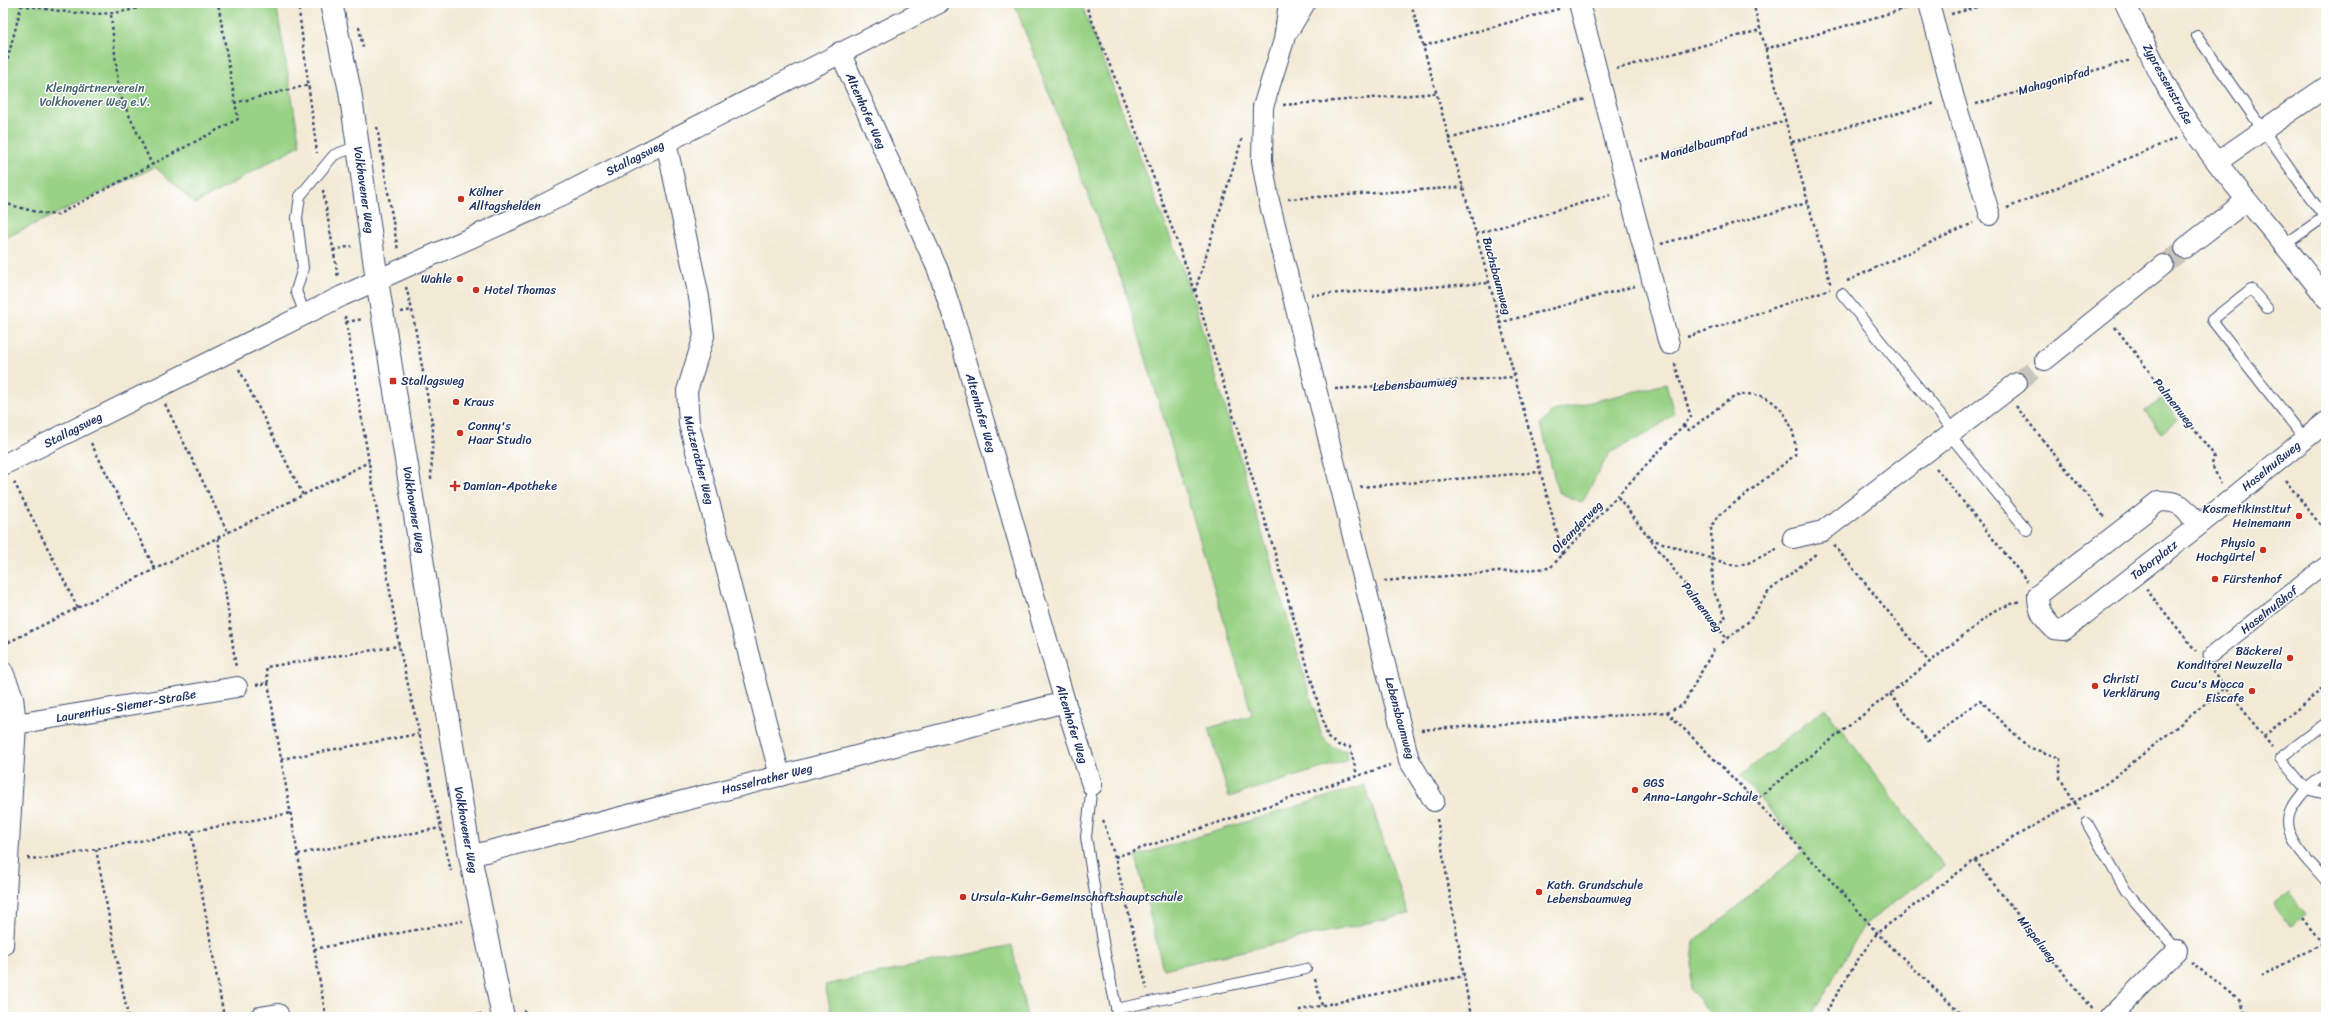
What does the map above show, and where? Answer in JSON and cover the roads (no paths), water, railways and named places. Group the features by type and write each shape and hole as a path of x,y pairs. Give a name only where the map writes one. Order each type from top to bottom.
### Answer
{"street":[{"name":"Volkhovener Weg","path":"331,3 350,91 377,280 470,856 491,1016"},
{"name":"Stallagsweg","path":"4,464 342,296 537,208 840,52 939,3"},
{"name":"Lebensbaumweg","path":"1289,3 1284,40 1262,116 1262,161 1269,200 1342,488 1364,582 1403,731 1409,760 1434,801"},
{"name":"Lebensbaumweg","path":"1284,40 1305,3"},
{"path":"1580,3 1669,344"},
{"name":"Zypressenstraße","path":"2125,3 2170,92 2194,131 2246,201 2326,298"},
{"path":"1926,9 1990,215"},
{"name":"Altenhofer Weg","path":"840,52 938,270 955,322 1065,702 1092,785"},
{"path":"2217,162 2326,88"},
{"name":"Mutzerather Weg","path":"666,142 699,297 704,336 687,391 689,424 780,776"},
{"path":"2185,248 2246,201"},
{"path":"2045,360 2163,265"},
{"path":"1793,538 1827,536 1925,453 2011,387"},
{"name":"Haselnußweg","path":"2198,526 2326,422"},
{"name":"Taborplatz","path":"2172,501 2183,505 2198,526 2064,630 2054,629 2045,620 2038,609 2038,595 2159,502 2172,501"},
{"name":"Haselnußhof","path":"2206,659 2326,564"},
{"path":"3,672 13,697 16,724 3,945"},
{"name":"Laurentius-Siemer-Straße","path":"16,724 238,687"},
{"name":"Hasselrather Weg","path":"470,856 1065,702"},
{"path":"2103,1015 2177,950"}],"lane":[{"path":"2197,36 2324,217 2283,246"},
{"path":"306,314 296,291 303,268 297,218 300,196 334,155 358,146"},
{"path":"2266,308 2251,289 2212,320 2305,439"},
{"path":"1839,290 2027,530"},
{"path":"2326,723 2280,758 2306,789 2326,794"},
{"path":"2326,774 2306,789 2290,812 2287,826 2292,839 2326,881"},
{"path":"1092,785 1086,836 1105,954 1117,1013 1150,1001 1306,969"},
{"path":"2087,824 2126,891 2177,950"}],"tunnel":[{"path":"2163,265 2185,248"},
{"path":"2017,383 2045,360"}],"place":[{"name":"Kölner Alltagshelden","path":"461,199"},
{"name":"Wahle","path":"460,279"},
{"name":"Hotel Thomas","path":"476,290"},
{"name":"Stallagsweg","path":"393,381"},
{"name":"Kraus","path":"456,402"},
{"name":"Conny's Haar Studio","path":"460,433"},
{"name":"Damian-Apotheke","path":"455,486"},
{"name":"Kosmetikinstitut Heinemann","path":"2299,516"},
{"name":"Physio Hochgürtel","path":"2263,550"},
{"name":"Fürstenhof","path":"2215,579"},
{"name":"Bäckerei Konditorei Newzella","path":"2290,658"},
{"name":"Christi Verklärung","path":"2095,686"},
{"name":"Cucu's Mocca Eiscafe","path":"2252,691"},
{"name":"GGS Anna-Langohr-Schule","path":"1635,790"},
{"name":"Kath. Grundschule Lebensbaumweg","path":"1539,892"},
{"name":"Ursula-Kuhr-Gemeinschaftshauptschule","path":"963,897"}],"park label":[{"name":"Kleingärtnerverein Volkhovener Weg e.V.","path":"95,95"}]}
